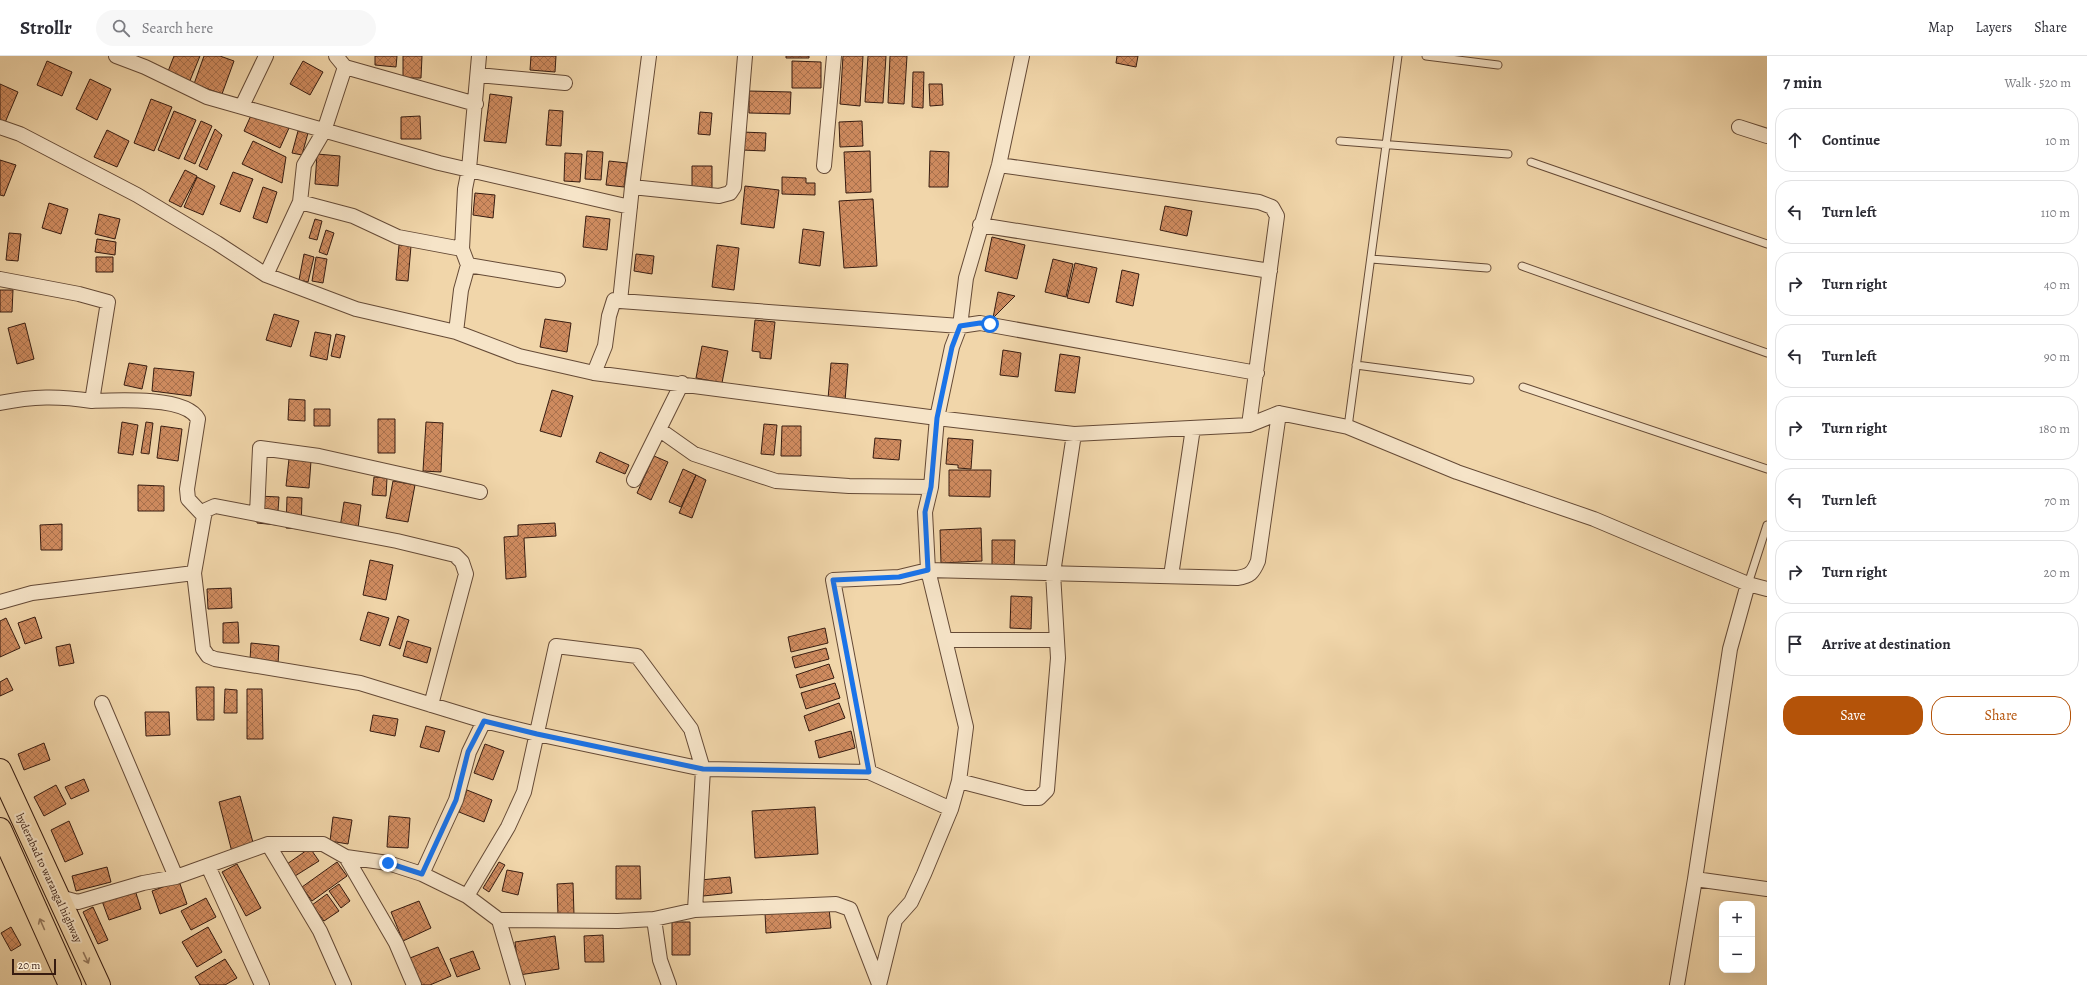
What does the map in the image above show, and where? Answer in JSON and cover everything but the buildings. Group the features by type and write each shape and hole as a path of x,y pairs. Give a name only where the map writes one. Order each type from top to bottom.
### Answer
{"main road":[{"name":"hyderabad to warangal highway","path":"0,770 56,896 99,985"},
{"path":"0,830 70,985"}],"street":[{"path":"116,56 145,67 207,97 439,163 630,207"},
{"path":"242,106 266,56"},
{"path":"336,56 346,67 476,104"},
{"path":"456,332 461,290 468,265 462,249 465,189 469,169 480,56"},
{"path":"620,301 632,187 649,56"},
{"path":"632,187 719,196 730,193 734,187 745,56"},
{"path":"824,166 834,56"},
{"path":"879,984 895,920 911,902 951,809 958,781 966,727 928,570 925,512 931,487 937,418 952,347 960,326 966,278 980,225 999,165 1022,56"},
{"path":"266,275 300,202 304,165 324,131 346,67"},
{"path":"478,75 565,83"},
{"path":"0,127 20,134 137,195 217,243 266,275 356,309 456,332 518,356 594,373 682,383 937,418 1074,434 1248,425 1279,413 1348,427 1456,472 1594,519 1748,584 1767,589"},
{"path":"1739,127 1767,136"},
{"path":"999,165 1259,202 1272,207 1277,216 1257,373 1248,425"},
{"path":"300,202 352,216 398,238 462,249"},
{"path":"980,225 1270,271"},
{"path":"468,265 558,280"},
{"path":"0,278 80,294 108,302 92,400"},
{"path":"594,373 605,346 609,316 614,300 960,326 980,323 990,324 1257,373"},
{"path":"634,480 682,383"},
{"path":"0,403 28,397 60,396 92,400 150,400 189,409 195,412 198,419 187,489 188,499 192,506 204,516"},
{"path":"869,772 833,580 899,577 928,570 1237,578 1248,576 1253,572 1258,561 1279,413"},
{"path":"1171,576 1193,428"},
{"path":"660,430 694,454 776,481 849,486 931,487"},
{"path":"958,781 1025,798 1039,798 1047,790 1058,658 1053,573 1074,434"},
{"path":"257,514 260,448 319,456 480,492"},
{"path":"431,705 466,574 462,562 455,555 397,541 215,506 206,510 194,573 203,649 208,656 215,659 360,683 431,705 484,721 537,734 703,769 869,772 951,809"},
{"path":"0,602 32,593 194,573"},
{"path":"1677,985 1730,649 1748,584"},
{"path":"945,640 1057,640"},
{"path":"467,896 508,827 524,792 556,646 637,656 691,728 703,769 695,910"},
{"path":"102,703 176,877"},
{"path":"422,874 456,800 468,752 484,721"},
{"path":"56,896 78,902 143,883 176,877 268,844 323,844 346,857 388,863 422,874 467,896 499,920 618,921 654,919 695,910 836,904 850,909 879,984"},
{"path":"268,844 320,931 344,985"},
{"path":"346,857 396,942 414,985"},
{"path":"208,866 262,985"},
{"path":"1695,878 1767,889"},
{"path":"654,919 660,960 669,985"},
{"path":"499,920 518,985"}],"lane":[{"path":"1348,427 1398,56"},
{"path":"1426,56 1498,65"},
{"path":"1340,141 1386,146 1508,154"},
{"path":"1531,162 1767,244"},
{"path":"1371,259 1487,268"},
{"path":"1522,266 1767,354"},
{"path":"1356,365 1470,380"},
{"path":"1523,387 1767,469"},
{"path":"1748,584 1767,525"}],"route":[{"path":"388,863 422,874 456,800 468,752 484,721 537,734 703,769 869,772 833,580 899,577 928,570 925,512 931,487 937,418 952,347 960,326 980,323 990,324"}]}
